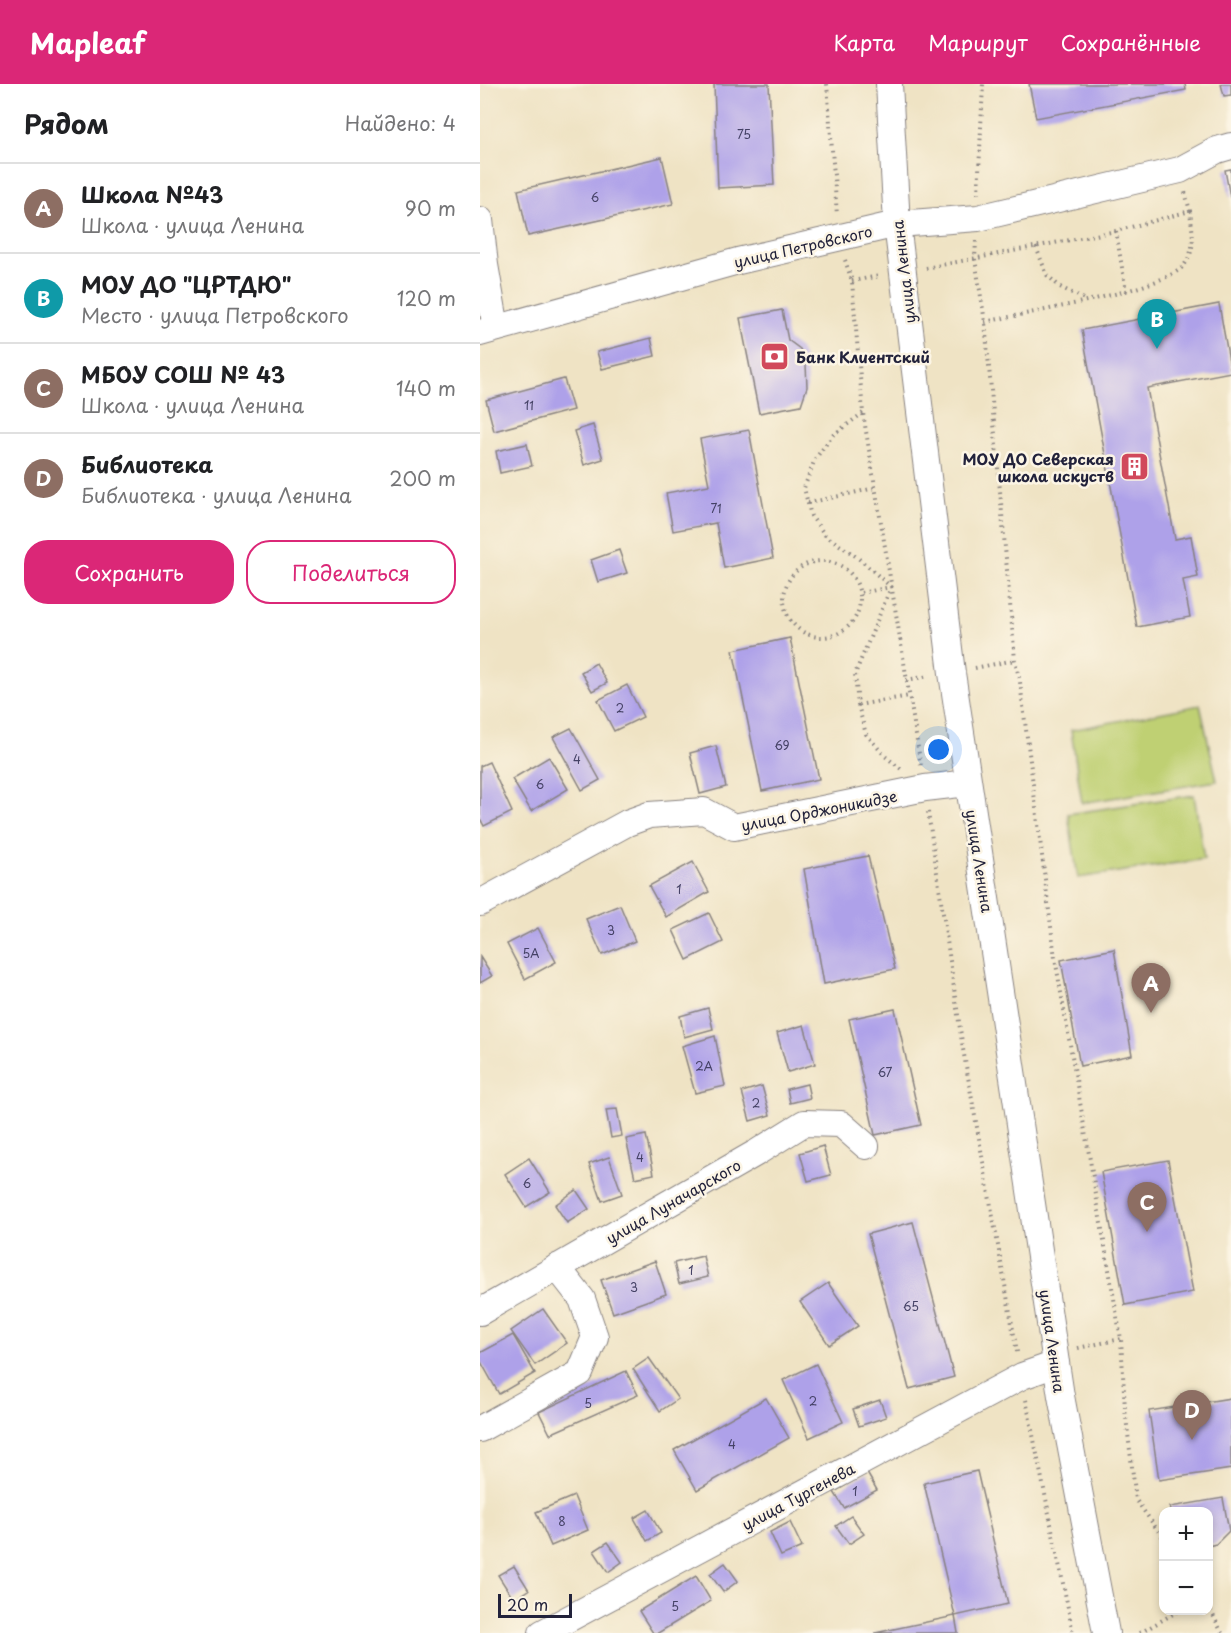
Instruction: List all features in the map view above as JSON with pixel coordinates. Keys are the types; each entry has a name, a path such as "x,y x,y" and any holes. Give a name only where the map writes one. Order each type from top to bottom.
{"street":[{"name":"улица Ленина","path":"889,84 902,272 952,673 1056,1364 1106,1633"},
{"name":"улица Петровского","path":"488,330 738,261 897,224 978,219 1180,170 1217,150 1231,146"},
{"path":"480,220 488,330"},
{"name":"улица Орджоникидзе","path":"480,903 627,824 649,815 704,811 734,827 925,788 968,783"},
{"name":"улица Луначарского","path":"480,1312 804,1123 841,1124 866,1146"},
{"path":"480,1429 580,1373 595,1337 582,1299 557,1267"},
{"name":"улица Тургенева","path":"542,1633 1022,1376 1056,1364"}],"path":[{"path":"828,84 839,238 852,281 863,412 925,788 963,1049 1022,1376 1073,1633"},
{"path":"982,84 975,259 985,322 1015,660 1020,682 1055,958 1121,1339 1125,1409 1136,1500 1159,1532"},
{"path":"985,322 1126,292 1162,279 1184,266 1194,244 1190,211 1180,170"},
{"path":"852,281 1116,231 1190,211"},
{"path":"1116,231 1126,292"},
{"path":"1036,247 1047,274 1060,287 1086,300"},
{"path":"863,412 833,435 815,459 804,488 811,516 825,535 857,557 891,587"},
{"path":"808,503 875,488"},
{"path":"822,560 840,564 854,576 861,593 859,611 849,627 833,636 814,637 798,628 786,614 784,595 790,578 803,565 822,560"},
{"path":"861,593 891,587"},
{"path":"891,587 855,674 858,705 866,734 885,756 925,788"},
{"path":"858,705 909,696"},
{"path":"1213,1614 1222,1633"},
{"path":"1140,1633 1173,1615"}],"green space":[{"path":"1200,705 1217,781 1082,803 1071,730"},
{"path":"1194,795 1204,859 1078,878 1068,814"}],"building":[{"path":"714,84 769,84 774,185 718,188"},
{"path":"1029,84 1185,84 1186,90 1036,118"},
{"path":"1221,84 1231,84 1231,95 1224,96"},
{"path":"662,157 673,204 528,236 518,190"},
{"path":"1231,169 1231,197 1230,197 1225,170"},
{"path":"1219,304 1231,372 1147,388 1175,539 1191,536 1198,577 1183,580 1190,617 1137,627 1082,330"},
{"name":"Банк Клиентский","path":"782,310 788,340 800,349 806,364 807,387 801,405 759,413 740,318"},
{"path":"651,338 655,356 602,369 597,352"},
{"path":"564,379 573,410 494,431 486,400"},
{"path":"593,425 603,459 584,465 574,431"},
{"path":"749,430 773,558 724,568 716,523 673,531 666,493 709,485 700,439"},
{"path":"527,444 532,466 500,473 496,451"},
{"path":"619,550 627,573 598,582 591,560"},
{"path":"790,638 819,779 762,791 733,650"},
{"path":"596,663 607,683 592,691 581,672"},
{"path":"627,685 643,717 614,731 598,700"},
{"path":"571,728 600,780 582,790 553,737"},
{"path":"716,746 726,787 700,794 690,753"},
{"path":"549,757 568,789 531,811 512,779"},
{"path":"489,762 512,812 484,826 480,818 480,766"},
{"path":"868,856 895,969 824,984 804,869"},
{"path":"693,862 709,892 666,917 649,886"},
{"path":"620,905 635,941 602,955 586,919"},
{"path":"709,913 723,942 687,960 673,930"},
{"path":"538,928 556,962 525,979 507,944"},
{"path":"1114,949 1132,1055 1080,1066 1061,960"},
{"path":"480,957 492,976 480,983"},
{"path":"708,1008 713,1029 684,1037 680,1016"},
{"path":"895,1009 921,1125 875,1135 849,1019"},
{"path":"804,1025 815,1064 788,1072 777,1033"},
{"path":"715,1036 725,1086 695,1093 682,1046"},
{"path":"807,1084 810,1098 790,1103 787,1089"},
{"path":"762,1086 770,1115 750,1121 742,1092"},
{"path":"617,1109 622,1136 611,1138 606,1110"},
{"path":"646,1135 654,1174 635,1178 626,1139"},
{"path":"823,1146 831,1175 808,1181 800,1153"},
{"path":"609,1157 622,1194 602,1201 589,1164"},
{"path":"529,1158 550,1192 526,1207 505,1174"},
{"path":"1168,1160 1193,1292 1125,1305 1101,1172"},
{"path":"576,1190 589,1209 567,1223 555,1205"},
{"path":"913,1222 954,1377 909,1389 868,1234"},
{"path":"703,1256 708,1277 679,1284 674,1263"},
{"path":"655,1261 666,1294 613,1313 601,1280"},
{"path":"828,1283 858,1326 829,1345 800,1302"},
{"path":"543,1309 567,1343 535,1365 511,1331"},
{"path":"513,1335 535,1373 499,1394 480,1360 480,1353"},
{"path":"649,1358 678,1399 660,1411 633,1369"},
{"path":"816,1364 843,1422 809,1438 783,1380"},
{"path":"626,1371 638,1395 550,1434 539,1412"},
{"path":"766,1398 789,1438 697,1490 674,1450"},
{"path":"1231,1398 1231,1469 1159,1480 1149,1411"},
{"path":"880,1400 886,1417 859,1426 853,1409"},
{"path":"977,1471 1008,1604 955,1616 924,1483"},
{"path":"867,1473 877,1490 844,1508 834,1492"},
{"path":"574,1496 588,1530 551,1546 536,1512"},
{"path":"1223,1498 1229,1531 1213,1545 1213,1507 1170,1507"},
{"path":"648,1510 661,1533 647,1541 634,1518"},
{"path":"851,1516 864,1534 849,1544 836,1526"},
{"path":"790,1522 802,1547 781,1556 770,1532"},
{"path":"608,1542 622,1562 608,1572 594,1551"},
{"path":"725,1563 738,1581 723,1592 710,1574"},
{"path":"514,1566 529,1590 514,1600 498,1575"},
{"path":"696,1576 711,1601 658,1633 653,1633 639,1611"},
{"path":"955,1616 958,1633 875,1633"}],"place":[{"name":"МОУ ДО \"ЦРТДЮ\"","path":"1157,349"},
{"name":"Банк Клиентский","path":"775,356"},
{"name":"МОУ ДО Северская школа искуств","path":"1135,467"},
{"name":"Школа №43","path":"1151,1013"},
{"name":"МБОУ СОШ № 43","path":"1147,1232"},
{"name":"Библиотека","path":"1192,1440"}]}
